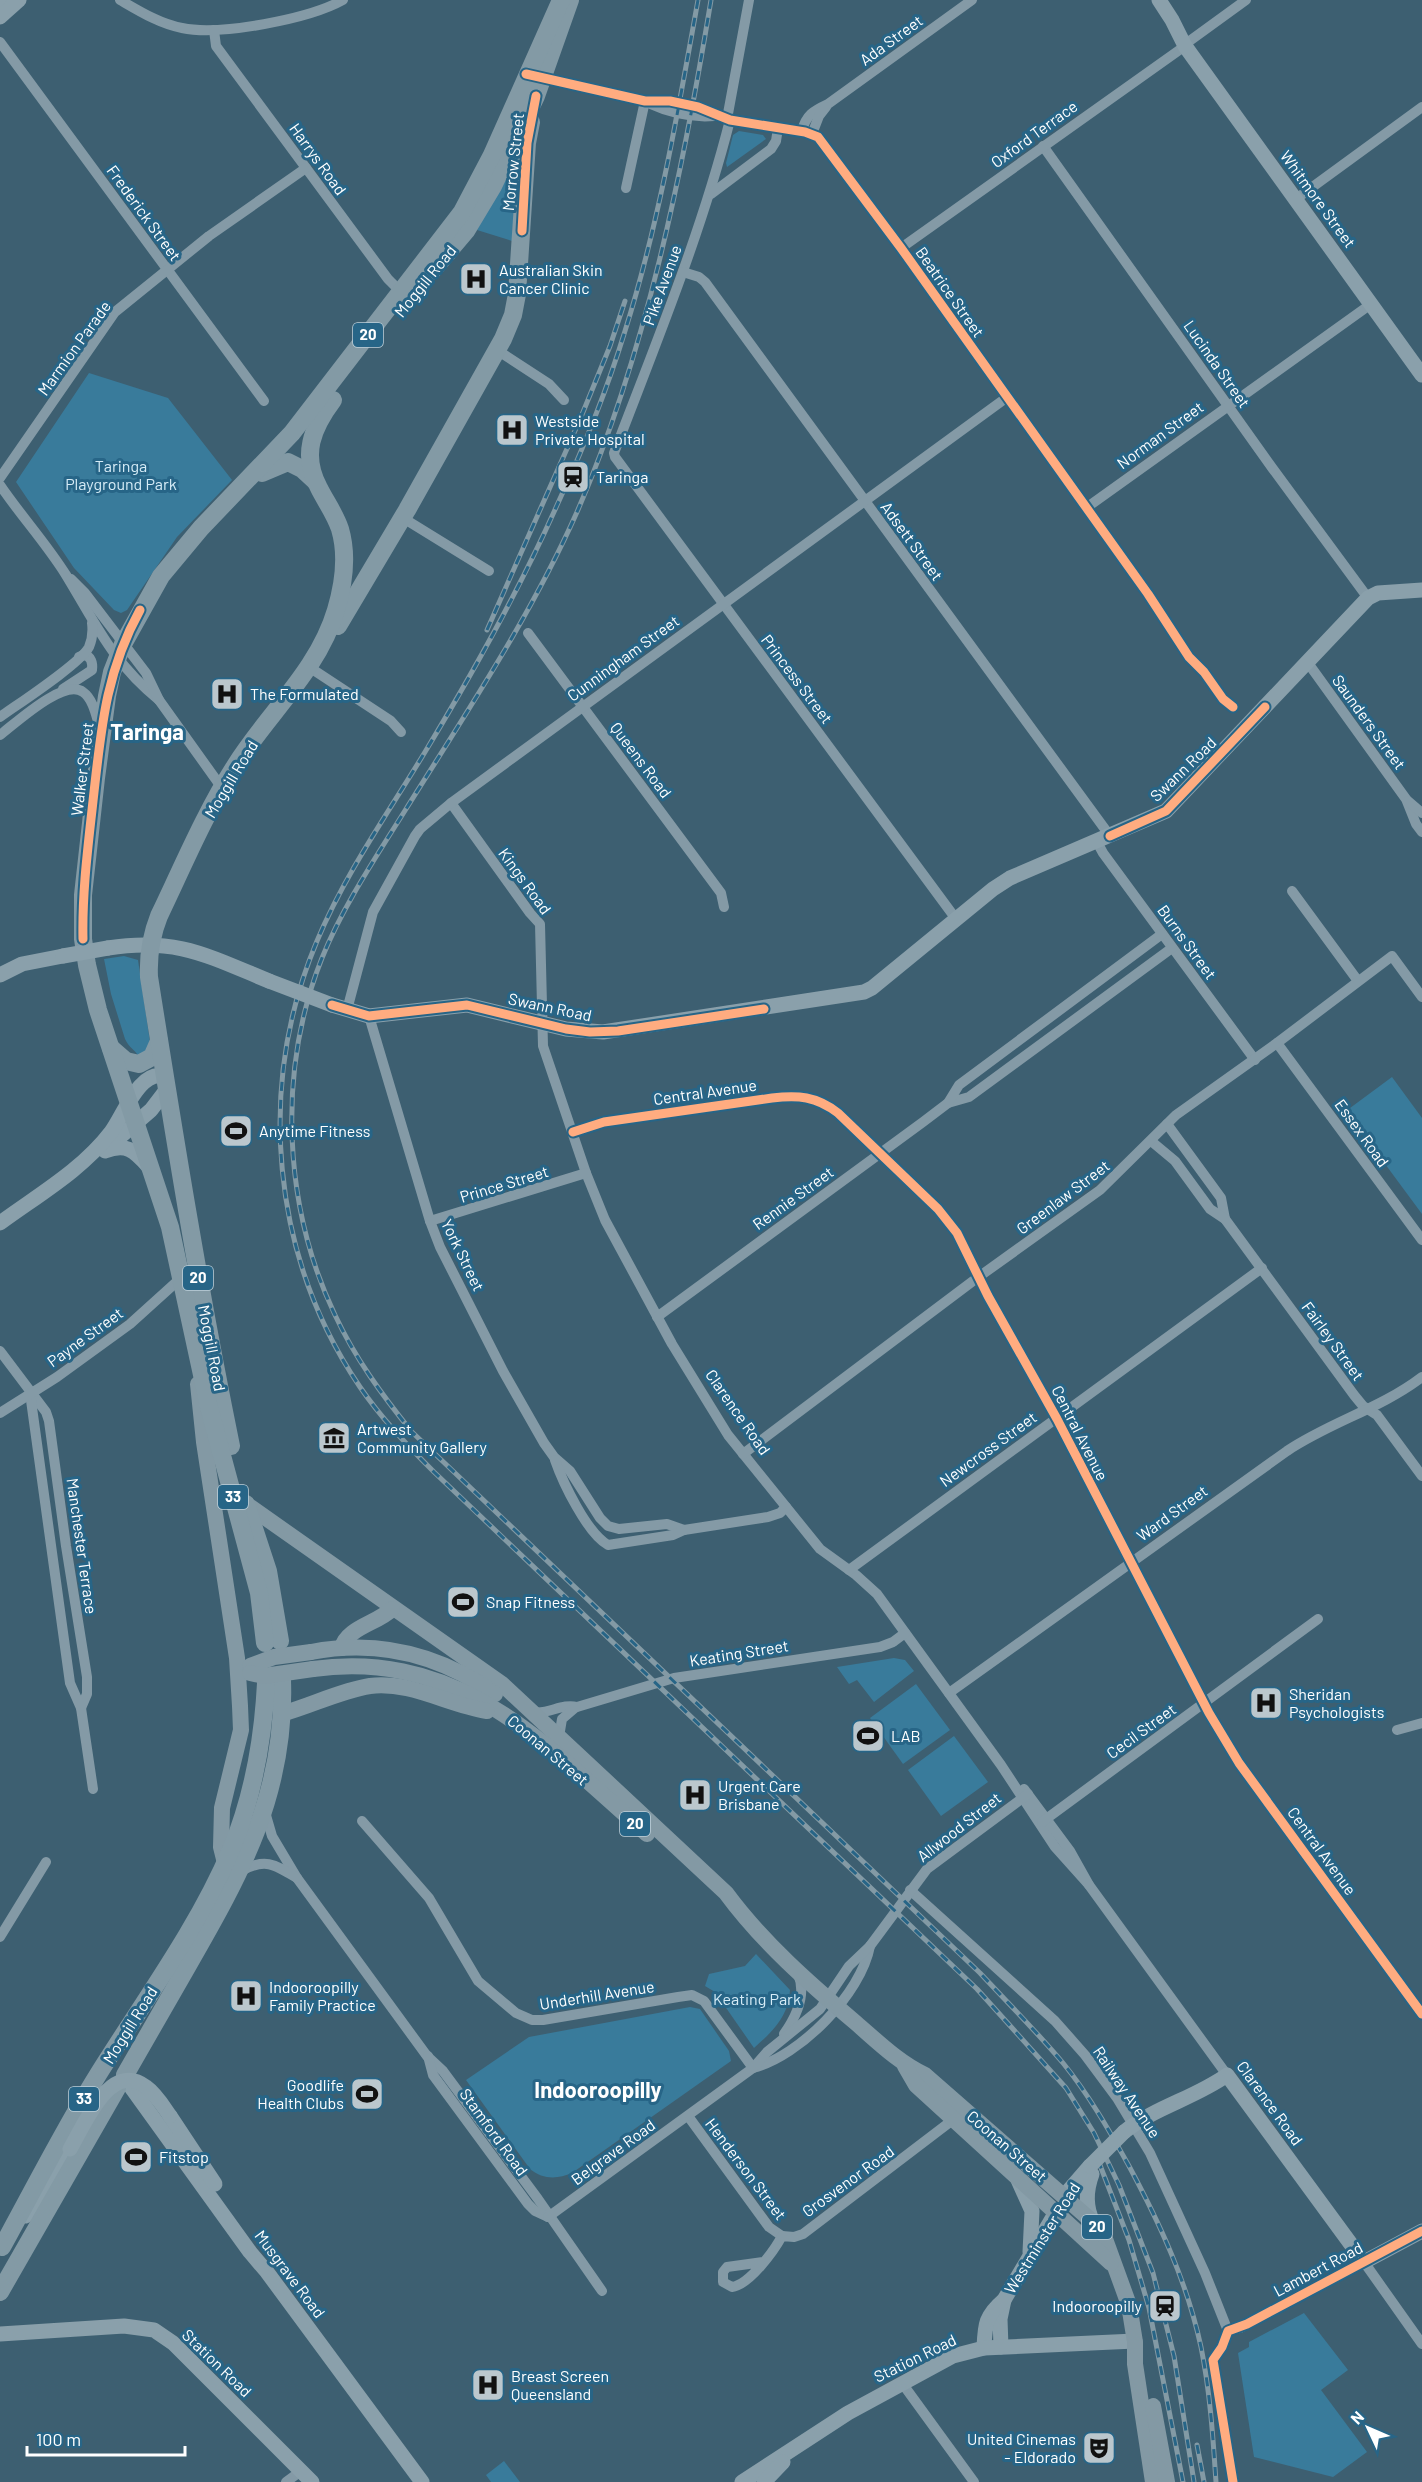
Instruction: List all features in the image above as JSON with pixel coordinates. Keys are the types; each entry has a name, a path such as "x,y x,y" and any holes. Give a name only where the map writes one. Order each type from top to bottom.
{"highway":[{"name":"Moggill Road","path":"247,481 292,433 408,292 462,235 481,207 536,96 535,76 561,0"},
{"name":"Moggill Road","path":"110,1047 163,1203 182,1277 217,1439 272,1642 268,1571 236,1472 212,1357 149,977 151,944 159,916 222,788 248,746 320,652 336,610 345,558 340,529 316,482 311,466 309,448 318,422 473,194 535,76 570,0"},
{"name":"Morrow Street","path":"320,652 353,602 402,518 511,321 517,294 527,143 536,96"},
{"path":"247,481 277,465 288,462 302,469 316,482"},
{"name":"Walker Street","path":"110,1047 92,990 83,924 85,874 101,731 109,687 120,651 148,597 165,571 201,528 247,481"},
{"path":"110,1047 126,1061 139,1064 152,1057 159,1041"},
{"name":"Moggill Road","path":"0,2292 126,2079 218,1915 233,1867 240,1825 256,1768 274,1682 281,1714 274,1773 265,1812 233,1867 197,1917 82,2101 1,2249"}],"main road":[{"name":"Moggill Road","path":"197,1351 198,1396 244,1670 241,1730 222,1808 220,1830 221,1847 233,1867"},
{"name":"Coonan Street","path":"246,1504 501,1684 726,1893 743,1916 832,2002 905,2066 925,2075 1093,2222 1105,2239 1129,2305 1135,2342 1135,2364 1153,2482"},
{"path":"372,1667 348,1656 342,1648 344,1641 350,1634 380,1620 392,1609"},
{"name":"Coonan Street","path":"244,1670 274,1657 342,1648 410,1653 445,1664 478,1682 507,1702 608,1788 620,1794"},
{"name":"Coonan Street","path":"244,1670 264,1676 333,1667 372,1667 426,1677 454,1686 500,1711 528,1731 719,1901 743,1916"},
{"path":"281,1714 352,1690 371,1686 407,1689 485,1712 500,1711"},
{"name":"Coonan Street","path":"905,2066 916,2085 1116,2268"},
{"name":"Westminster Road","path":"1056,2212 1064,2196"},
{"name":"Coonan Street","path":"1135,2342 1146,2368 1167,2482"}],"street":[{"path":"0,17 19,0"},
{"path":"120,0 162,22 183,29 214,30 303,17 343,0"},
{"name":"Pike Avenue","path":"615,457 614,453 710,195 748,0"},
{"name":"Ada Street","path":"807,133 828,104 972,0"},
{"name":"Whitmore Street","path":"1149,0 1158,15 1184,45 1422,375"},
{"name":"Whitmore Street","path":"1159,0 1184,45"},
{"name":"Oxford Terrace","path":"901,248 1246,0"},
{"name":"Harrys Road","path":"214,30 216,46 388,279 408,292"},
{"name":"Frederick Street","path":"0,42 264,401"},
{"path":"535,76 645,101 670,101 698,107 725,119 807,133"},
{"path":"626,188 645,101"},
{"path":"1296,199 1422,107"},
{"path":"710,195 771,149 776,143 778,128"},
{"name":"Beatrice Street","path":"807,133 823,143 901,248 1148,594 1189,657 1204,672 1223,699 1233,707"},
{"name":"Lucinda Street","path":"1043,146 1227,405 1368,598"},
{"name":"Marmion Parade","path":"0,478 115,312 209,236 306,168"},
{"name":"Adsett Street","path":"683,272 699,277 705,282 863,500 1103,839"},
{"name":"Norman Street","path":"1086,508 1371,304"},
{"path":"497,350 549,384 564,400"},
{"name":"Cunningham Street","path":"347,1010 373,912 420,829 451,803 863,500 1006,398"},
{"name":"Princess Street","path":"615,457 956,919"},
{"path":"0,485 66,575 90,618 93,628 87,650 57,676 0,717"},
{"path":"402,518 489,572"},
{"path":"66,575 85,593 120,651 148,676 159,700"},
{"path":"1368,598 1378,593 1422,590"},
{"name":"Swann Road","path":"0,975 22,964 108,948 151,944 174,946 199,952 332,1005 369,1016 467,1005 580,1031 618,1031 864,992 1010,878 1166,811 1368,598"},
{"path":"90,618 159,700 222,788"},
{"name":"Queens Road","path":"528,633 721,893 724,907"},
{"path":"0,735 91,670 92,662 89,657 84,655 79,657"},
{"name":"Saunders Street","path":"1308,663 1406,799 1422,813"},
{"path":"309,667 391,721 401,732"},
{"path":"54,695 68,689 84,692 93,706 101,731"},
{"name":"Saunders Street","path":"1406,799 1416,824 1422,832"},
{"name":"Kings Road","path":"451,803 540,924 542,1022"},
{"name":"Burns Street","path":"1103,839 1103,853 1255,1060"},
{"path":"1292,891 1358,981"},
{"name":"Rennie Street","path":"948,1103 959,1085 1162,934"},
{"name":"Rennie Street","path":"657,1317 948,1103 969,1097 1172,948"},
{"name":"Greenlaw Street","path":"743,1454 980,1276 1101,1190 1167,1124 1392,956 1422,997"},
{"name":"York Street","path":"369,1016 430,1221 440,1247 503,1371 554,1457 560,1475 594,1533 602,1541 615,1545 684,1530 768,1517 780,1513 786,1507"},
{"name":"Clarence Road","path":"542,1022 543,1046 586,1173 605,1220 698,1388 743,1454 823,1552 877,1594 1001,1765 1015,1778 1043,1822 1070,1851 1089,1885 1422,2344"},
{"name":"Essex Road","path":"1277,1043 1422,1240"},
{"path":"83,1162 106,1138 146,1079 156,1075 166,1083 156,1105 101,1153"},
{"name":"Central Avenue","path":"573,1132 612,1121 772,1098 799,1096 814,1098 829,1106 951,1223 1239,1763 1422,2014"},
{"name":"Fairley Street","path":"1167,1124 1221,1198 1225,1219"},
{"name":"Fairley Street","path":"1151,1141 1176,1163 1210,1209 1225,1219 1354,1395 1377,1415 1422,1476"},
{"path":"0,1223 83,1162 101,1153 116,1148 129,1148 136,1152 152,1170"},
{"name":"Prince Street","path":"430,1221 586,1173"},
{"name":"Newcross Street","path":"849,1570 1262,1268"},
{"name":"Payne Street","path":"0,1413 96,1349 182,1277"},
{"name":"Manchester Terrace","path":"0,1351 46,1412 49,1421 88,1685 81,1708"},
{"name":"Ward Street","path":"949,1693 1299,1443 1330,1425 1369,1410 1401,1393 1422,1377"},
{"name":"Manchester Terrace","path":"30,1393 70,1683 81,1708 93,1789"},
{"name":"York Street","path":"554,1457 570,1471 600,1518 608,1526 619,1528 667,1524 684,1530"},
{"name":"Cecil Street","path":"1043,1822 1318,1619"},
{"name":"Keating Street","path":"533,1712 577,1707 674,1678 880,1647 905,1633"},
{"path":"559,1737 562,1719 577,1707"},
{"path":"1397,1730 1422,1723"},
{"name":"Allwood Street","path":"832,2002 849,1966 870,1946 910,1890 933,1863 1025,1796"},
{"name":"Stamford Road","path":"265,1812 273,1836 297,1878 428,2056 434,2075 528,2204 535,2211 548,2217 602,2290"},
{"name":"Underhill Avenue","path":"362,1821 424,1892 476,1978 516,2013 532,2020 543,2020 682,1996 694,1996 709,2007 753,2068"},
{"path":"0,1937 46,1862"},
{"name":"Stamford Road","path":"233,1867 254,1864 276,1865 297,1878"},
{"name":"Railway Avenue","path":"910,1890 1055,2020 1106,2082 1122,2106 1128,2129 1150,2153 1205,2273 1228,2331"},
{"name":"Belgrave Road","path":"548,2217 753,2068 774,2046 791,2023 801,1998 801,1981 793,1966"},
{"name":"Belgrave Road","path":"753,2068 773,2061 827,2022 832,2002"},
{"name":"Belgrave Road","path":"774,2046 832,2002"},
{"path":"1093,2222 1088,2210 1087,2197 1091,2170 1104,2152 1128,2129 1157,2111 1211,2086 1227,2075"},
{"name":"Musgrave Road","path":"126,2079 250,2252 422,2482"},
{"path":"1,2249 34,2205 101,2097 117,2082 132,2081 144,2085 170,2116 234,2213 267,2272"},
{"name":"Henderson Street","path":"688,2116 770,2229 782,2236"},
{"name":"Grosvenor Road","path":"782,2236 790,2238 801,2235 954,2120"},
{"name":"Westminster Road","path":"1064,2196 1091,2170"},
{"path":"1012,2173 1024,2189 1032,2211 1033,2225 1028,2260"},
{"name":"Westminster Road","path":"984,2348 988,2317 991,2311 1004,2300 1056,2212"},
{"name":"Lambert Road","path":"1228,2331 1240,2328 1422,2231"},
{"path":"763,2262 774,2251 782,2236"},
{"name":"Westminster Road","path":"1001,2347 1000,2319 1004,2300"},
{"name":"Station Road","path":"0,2334 124,2326 141,2326 154,2331 173,2343 312,2482"},
{"name":"Station Road","path":"743,2482 848,2413 953,2356 984,2348 1135,2342"},
{"path":"902,2383 974,2482"},
{"name":"Station Road","path":"764,2482 798,2446"},
{"path":"286,2482 301,2471"}],"green space":[{"path":"739,131 763,135 766,139 727,167 733,135"},
{"path":"518,143 512,241 477,230"},
{"name":"Taringa Playground Park","path":"89,373 168,398 232,480 177,537 127,610 121,613 114,610 74,568 16,482"},
{"path":"124,956 138,960 150,1042 140,1059 125,1039 111,994 104,959"},
{"path":"1392,1077 1422,1118 1422,1214 1346,1111"},
{"path":"894,1658 905,1660 914,1671 874,1702 857,1680 849,1684 837,1667"},
{"path":"916,1684 950,1730 903,1764 870,1718"},
{"path":"954,1736 988,1782 941,1816 908,1770"},
{"name":"Keating Park","path":"756,1954 790,1990 783,2016 754,2048 715,1992 705,1986 709,1974 745,1966"},
{"name":"Keating Park","path":"690,2007 700,2009 729,2051 731,2061 567,2175 545,2177 530,2169 466,2080 529,2037"},
{"path":"1304,2313 1348,2370 1321,2390 1367,2452 1333,2477 1254,2457 1238,2353 1249,2347 1249,2342"},
{"path":"504,2461 520,2482 491,2482 486,2475"}],"railway":[{"path":"698,0 667,167 648,249 611,375 577,461 528,567 479,660 340,892 317,941 298,996 285,1053 280,1111 282,1169 291,1227 307,1282 330,1336 360,1387 395,1431 434,1472 977,1989 1066,2088 1094,2133 1119,2185 1153,2273 1174,2356 1194,2482"},
{"path":"711,0 688,130 642,325 623,389 577,512 559,551 518,626 350,901 322,958 308,1001 298,1046 293,1092 292,1138 296,1184 305,1229 318,1273 343,1331 370,1376 412,1432 980,1973 1043,2040 1072,2075 1098,2113 1129,2166 1162,2232 1180,2276 1195,2323 1204,2364 1211,2414 1216,2482"},
{"path":"487,630 581,417 610,346 625,301"},
{"path":"1098,2160 1129,2240 1149,2308 1183,2482"},
{"path":"1197,2445 1204,2482"}],"cycle path":[{"path":"526,74 645,101 670,101 698,107 730,120 805,132 818,137 901,248 1148,594 1189,657 1204,672 1223,699 1233,707"},
{"path":"522,231 527,143 536,96"},
{"path":"83,939 86,870 102,726 119,657 140,610"},
{"path":"1110,836 1166,811 1265,707"},
{"path":"332,1005 369,1016 467,1005 566,1029 590,1032 618,1031 764,1009"},
{"path":"573,1132 604,1122 772,1098 806,1098 822,1103 838,1113 938,1209 957,1233 988,1296 1057,1419 1209,1713 1239,1763 1422,2014"},
{"path":"1233,2482 1213,2360 1222,2347 1228,2331 1247,2324 1422,2231"}],"place":[{"name":"Australian Skin Cancer Clinic","path":"476,279"},
{"name":"Westside Private Hospital","path":"512,430"},
{"name":"Taringa","path":"573,477"},
{"name":"The Formulated","path":"227,694"},
{"name":"Anytime Fitness","path":"236,1131"},
{"name":"Artwest Community Gallery","path":"334,1438"},
{"name":"Snap Fitness","path":"463,1602"},
{"name":"Sheridan Psychologists","path":"1266,1703"},
{"name":"LAB","path":"868,1736"},
{"name":"Urgent Care Brisbane","path":"695,1795"},
{"name":"Indooroopilly Family Practice","path":"246,1996"},
{"name":"Goodlife Health Clubs","path":"367,2094"},
{"name":"Fitstop","path":"136,2157"},
{"name":"Indooroopilly","path":"1165,2306"},
{"name":"Breast Screen Queensland","path":"488,2385"},
{"name":"United Cinemas - Eldorado","path":"1099,2448"}],"district":[{"name":"Taringa","path":"147,732"},
{"name":"Indooroopilly","path":"598,2090"}]}
